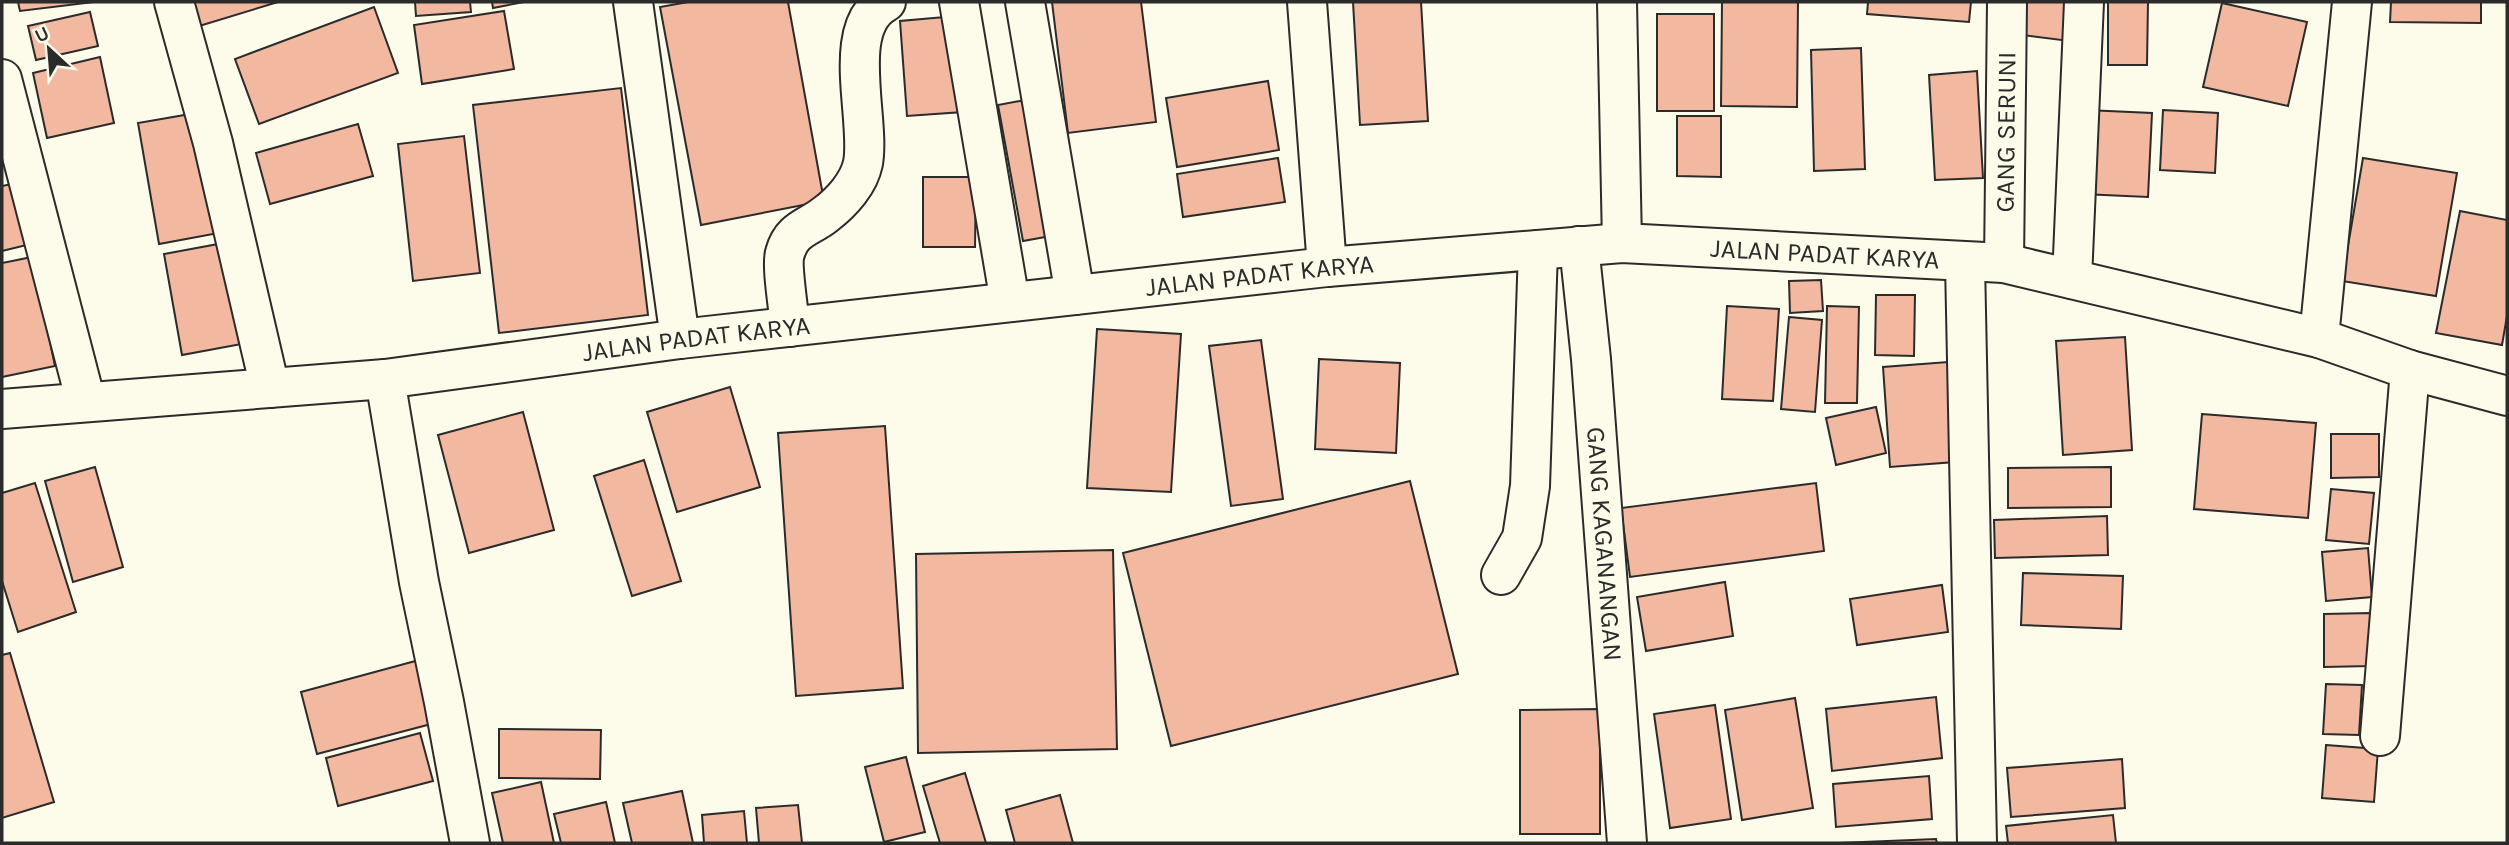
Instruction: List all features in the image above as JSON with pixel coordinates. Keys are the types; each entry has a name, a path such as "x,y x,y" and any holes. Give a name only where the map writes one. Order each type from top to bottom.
{"street":[{"path":"174,2 213,143 270,388"},
{"path":"633,2 680,340"},
{"path":"790,327 784,254 795,232 825,215 850,191 863,163 859,48 865,22 886,2"},
{"path":"958,2 1010,302"},
{"path":"1025,2 1075,295"},
{"path":"1307,2 1327,267"},
{"path":"1617,2 1622,243"},
{"name":"GANG SERUNI","path":"2004,263 2007,2"},
{"path":"2072,279 2084,2"},
{"path":"2319,338 2352,2"},
{"path":"2,79 86,402"},
{"name":"JALAN PADAT KARYA","path":"2,409 385,379 680,340 1327,267 1622,243 2004,263 2319,338 2410,370 2507,396"},
{"name":"GANG KAGANANGAN","path":"1579,246 1591,359 1627,843"},
{"path":"1500,575 1522,538 1530,486 1538,250"},
{"path":"1965,262 1977,843"},
{"path":"2380,736 2410,370"},
{"path":"385,379 419,582 470,843"}],"building":[{"path":"18,2 94,2 20,11"},
{"path":"188,2 278,2 196,27"},
{"path":"415,2 470,2 471,12 416,16"},
{"path":"492,2 524,2 493,8"},
{"path":"688,2 788,2 824,201 701,225 660,7"},
{"path":"1052,2 1141,2 1156,122 1068,133"},
{"path":"1353,2 1421,2 1428,121 1360,125"},
{"path":"1722,2 1798,2 1797,107 1721,106"},
{"path":"1868,2 1971,2 1969,22 1867,14"},
{"path":"2020,2 2074,2 2069,41 2015,34"},
{"path":"2108,2 2148,2 2147,65 2108,65"},
{"path":"2391,2 2481,2 2481,23 2390,22"},
{"path":"2222,3 2307,22 2288,106 2203,87"},
{"path":"374,7 398,73 259,124 235,59"},
{"path":"504,11 514,69 422,84 414,25"},
{"path":"90,12 98,46 36,60 28,26"},
{"path":"1657,14 1714,14 1714,111 1657,111"},
{"path":"956,16 963,112 907,116 900,21"},
{"path":"1861,48 1865,169 1814,171 1811,50"},
{"path":"100,57 114,123 47,138 33,73"},
{"path":"1977,71 1983,178 1935,180 1929,75"},
{"path":"1268,81 1279,150 1177,167 1166,98"},
{"path":"621,88 648,315 499,333 473,105"},
{"path":"1036,98 1062,234 1023,241 998,105"},
{"path":"2086,110 2152,113 2148,197 2082,194"},
{"path":"2163,110 2218,113 2215,173 2160,170"},
{"path":"202,112 224,232 159,244 138,123"},
{"path":"1677,116 1721,116 1721,177 1677,176"},
{"path":"358,124 373,176 270,204 256,153"},
{"path":"464,136 480,273 413,281 398,144"},
{"path":"1278,158 1285,202 1183,217 1177,174"},
{"path":"2363,158 2457,173 2436,296 2342,281"},
{"path":"923,177 976,177 975,247 923,247"},
{"path":"21,182 35,243 2,251 2,186"},
{"path":"2460,211 2507,220 2507,316 2502,345 2436,333"},
{"path":"229,242 247,343 182,355 164,254"},
{"path":"32,257 55,366 2,377 2,263"},
{"path":"1821,280 1823,311 1790,313 1789,281"},
{"path":"1876,295 1915,295 1914,356 1875,355"},
{"path":"1727,306 1779,309 1773,401 1722,399"},
{"path":"1827,306 1859,307 1857,403 1825,403"},
{"path":"1789,317 1822,320 1815,412 1781,409"},
{"path":"1097,329 1181,334 1171,492 1087,488"},
{"path":"2125,337 2132,450 2063,455 2056,341"},
{"path":"1261,340 1283,499 1231,506 1209,346"},
{"path":"1319,359 1400,363 1396,453 1315,449"},
{"path":"1948,362 1955,462 1890,467 1883,367"},
{"path":"730,387 760,487 677,512 647,412"},
{"path":"1876,407 1886,453 1836,465 1826,418"},
{"path":"523,412 554,530 469,553 438,435"},
{"path":"2202,414 2316,423 2308,518 2194,509"},
{"path":"885,426 903,688 796,696 778,433"},
{"path":"2331,434 2379,434 2379,477 2331,478"},
{"path":"644,460 681,581 632,596 594,476"},
{"path":"95,467 123,567 73,582 45,481"},
{"path":"2111,467 2111,507 2008,508 2008,468"},
{"path":"1410,481 1458,674 1171,746 1123,553"},
{"path":"35,483 76,612 18,632 2,581 2,493"},
{"path":"1816,483 1824,551 1630,577 1621,508"},
{"path":"2331,489 2374,493 2369,544 2326,540"},
{"path":"2107,516 2108,555 1995,558 1994,520"},
{"path":"2368,548 2372,597 2326,601 2322,552"},
{"path":"1113,550 1117,749 918,753 916,554"},
{"path":"2023,573 2123,576 2121,629 2021,625"},
{"path":"1725,582 1733,636 1646,651 1637,597"},
{"path":"1942,585 1948,632 1857,645 1850,599"},
{"path":"2370,613 2370,666 2324,667 2324,614"},
{"path":"10,653 54,802 2,818 2,655"},
{"path":"419,660 435,723 317,754 301,692"},
{"path":"2326,684 2362,685 2359,735 2323,734"},
{"path":"1936,697 1942,758 1832,771 1826,709"},
{"path":"1795,698 1813,808 1742,820 1725,710"},
{"path":"1715,705 1731,819 1670,828 1654,714"},
{"path":"1600,709 1600,834 1520,834 1520,710"},
{"path":"499,729 601,730 600,779 499,778"},
{"path":"420,733 433,781 338,806 326,758"},
{"path":"2326,745 2378,749 2374,802 2322,798"},
{"path":"906,757 925,832 884,842 865,767"},
{"path":"2122,759 2125,808 2011,817 2007,768"},
{"path":"965,773 986,843 940,843 923,786"},
{"path":"1929,776 1932,819 1836,827 1833,784"},
{"path":"541,782 554,843 503,843 492,793"},
{"path":"682,791 693,843 632,843 623,803"},
{"path":"1060,795 1073,843 1015,843 1006,810"},
{"path":"606,802 615,843 561,843 554,814"},
{"path":"798,805 802,843 759,843 756,808"},
{"path":"744,811 747,843 704,843 702,815"},
{"path":"2113,815 2116,843 2008,843 2006,826"},
{"path":"1936,839 1937,843 1838,843"}]}
